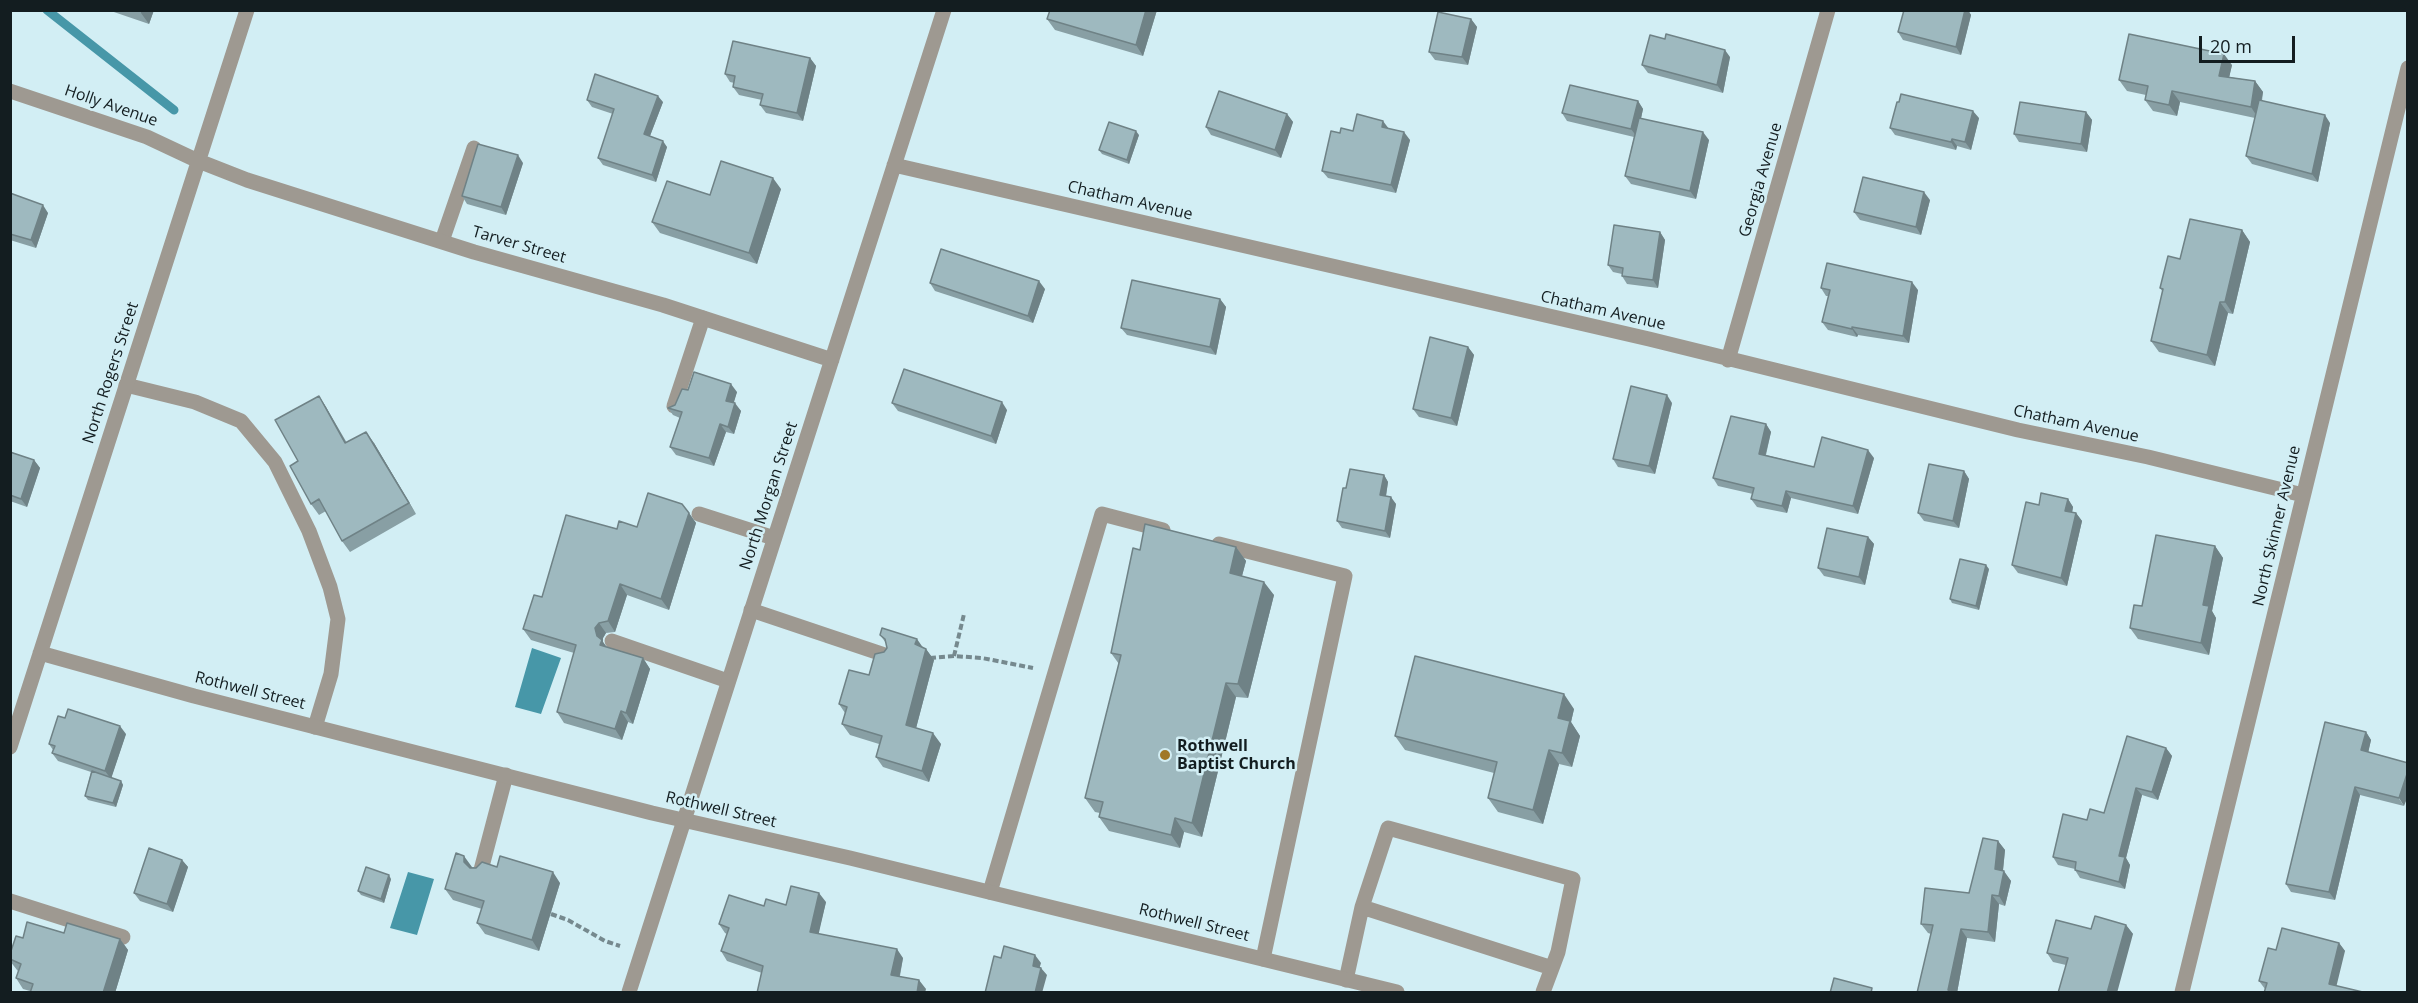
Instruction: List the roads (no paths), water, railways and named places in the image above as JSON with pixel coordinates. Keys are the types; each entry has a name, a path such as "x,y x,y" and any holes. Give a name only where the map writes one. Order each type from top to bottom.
{"street":[{"name":"North Rogers Street","path":"10,747 247,10"},
{"name":"North Morgan Street","path":"629,993 944,10"},
{"name":"Georgia Avenue","path":"1728,360 1828,10"},
{"name":"North Skinner Avenue","path":"2182,993 2408,68"},
{"name":"Holly Avenue","path":"10,91 147,137 198,161"},
{"path":"442,241 474,148"},
{"name":"Tarver Street","path":"198,161 247,180 442,241 703,318 832,360"},
{"name":"Chatham Avenue","path":"894,165 1649,339 2018,430 2303,495"},
{"path":"674,406 703,318"},
{"path":"126,385 195,402 241,421 275,462 309,531 330,587 338,619 331,674 315,727"},
{"path":"699,514 774,538"},
{"path":"990,892 1102,514 1183,535"},
{"path":"1206,540 1345,576 1263,959"},
{"path":"751,610 885,656"},
{"path":"612,641 729,681"},
{"name":"Rothwell Street","path":"40,653 315,727 506,775 1396,993"},
{"path":"481,870 506,775"},
{"path":"1346,980 1362,907 1388,828 1573,879 1558,952 1543,993"},
{"path":"10,901 123,937"},
{"path":"1362,907 1552,968"}],"water":[{"path":"532,648 561,658 541,714 515,707"},
{"path":"408,872 434,879 417,935 390,928"}],"waterway":[{"path":"47,10 174,110"}],"place":[{"name":"Rothwell Baptist Church","path":"1165,755"}]}
